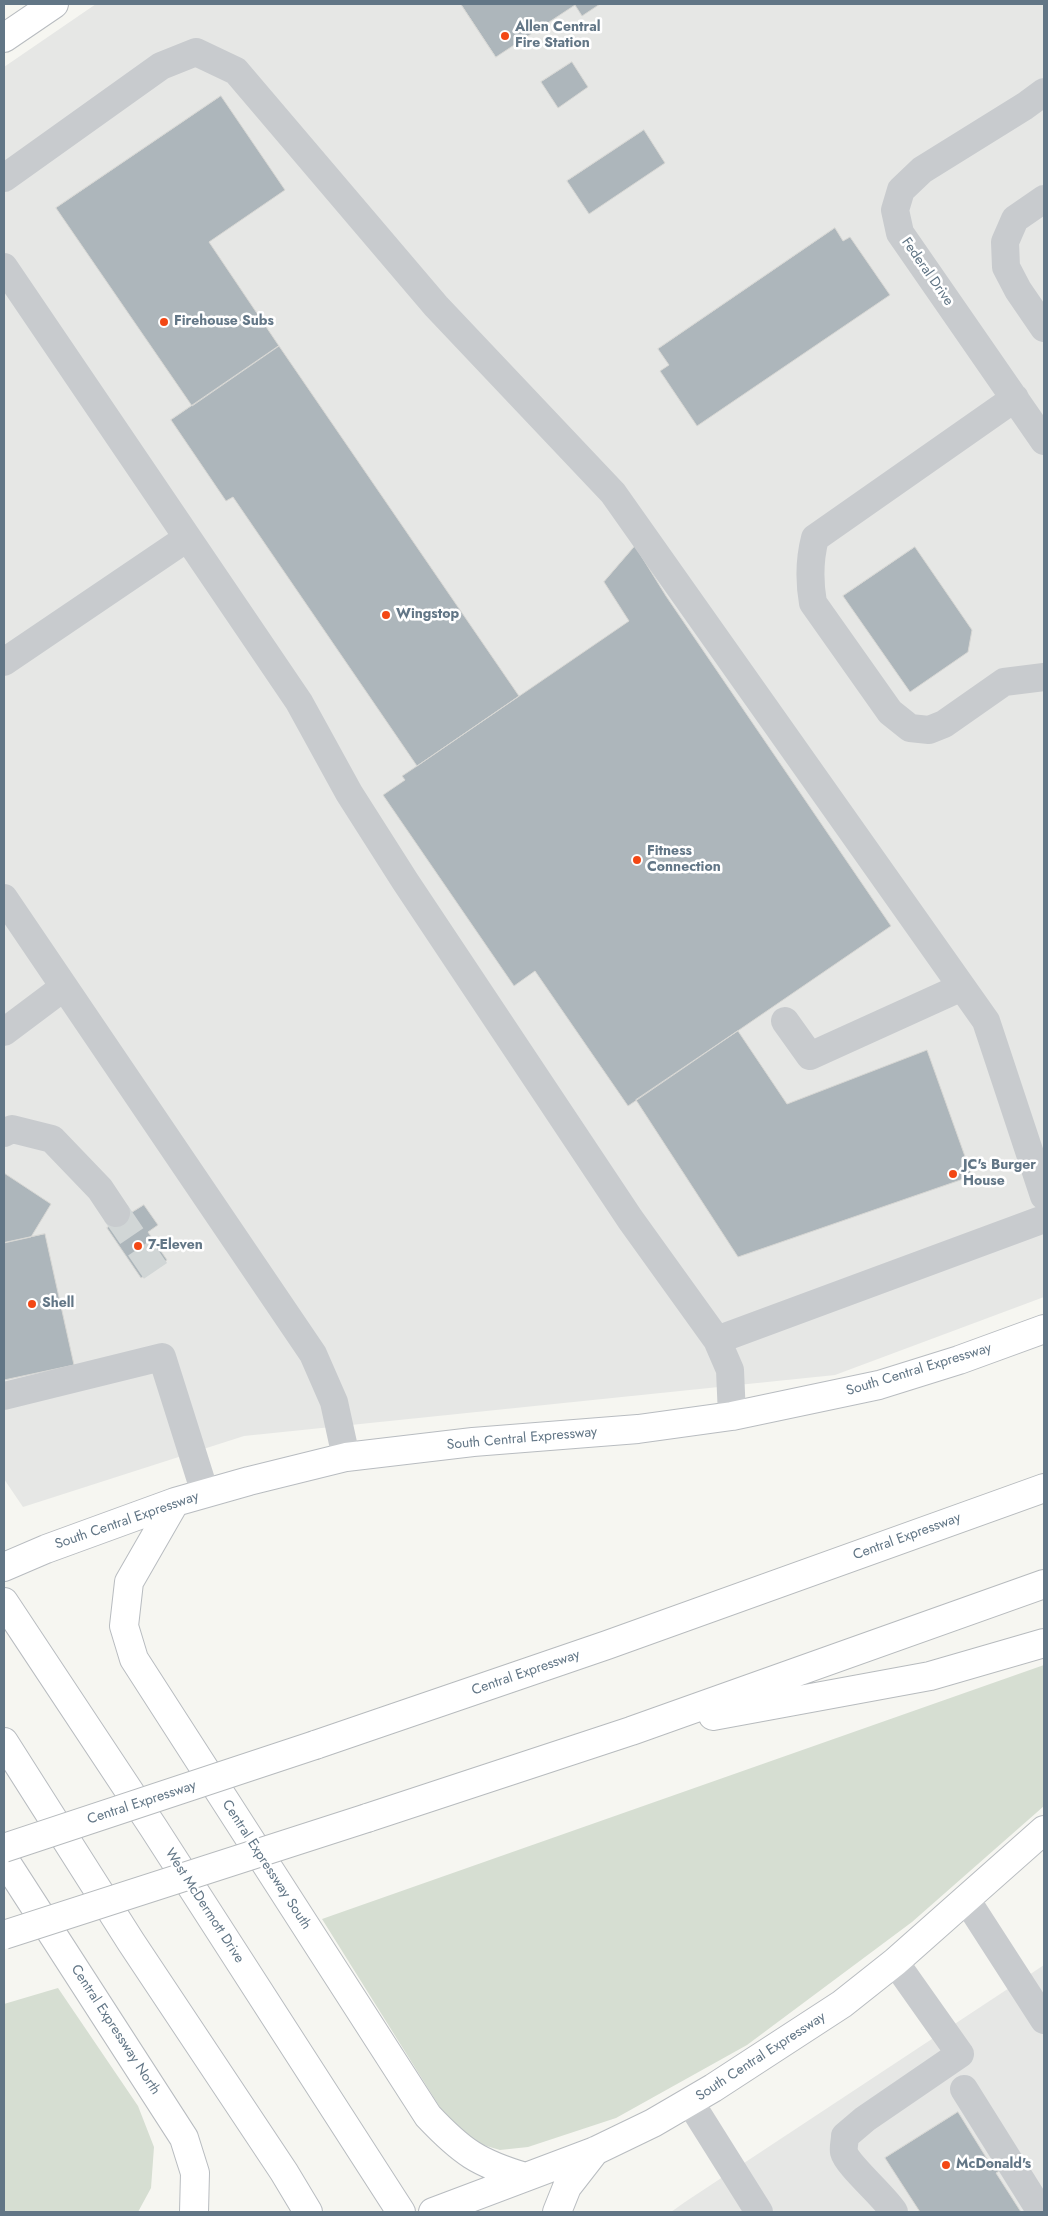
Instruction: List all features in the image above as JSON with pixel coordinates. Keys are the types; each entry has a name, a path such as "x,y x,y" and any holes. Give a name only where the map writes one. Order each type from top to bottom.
{"main road":[{"path":"4,38 54,4"},
{"name":"South Central Expressway","path":"4,1568 46,1549 175,1502 346,1457 473,1442 638,1429 732,1416 879,1385 959,1360 1044,1329"},
{"name":"Central Expressway","path":"4,1848 315,1745 607,1645 1044,1488"},
{"name":"Central Expressway South","path":"175,1502 129,1582 124,1626 134,1659 428,2116 452,2142 471,2156 495,2168 525,2177"},
{"path":"4,1935 631,1731 1044,1584"},
{"name":"West McDermott Drive","path":"4,1602 153,1827 401,2212"},
{"path":"631,1731 930,1676 1044,1643"},
{"path":"4,1742 131,1942 284,2172 308,2212"},
{"name":"South Central Expressway","path":"433,2212 595,2151 690,2102 842,2004 895,1962 1044,1830"},
{"name":"Central Expressway North","path":"4,1859 184,2138 195,2173 194,2212"},
{"path":"557,2212 567,2187 595,2151"}],"street":[{"path":"4,178 161,66 196,52 236,71 436,306 613,493 986,1021 1044,1196"},
{"name":"Federal Drive","path":"1044,92 1025,106 922,170 901,190 895,210 900,233 1044,441"},
{"path":"1044,199 1015,219 1005,242 1006,267 1018,290 1044,328"},
{"path":"4,267 299,702 349,793 405,881 630,1219 717,1340 730,1370 732,1416"},
{"path":"1015,398 815,538 810,557 809,582 813,603 890,712 910,728 929,730 944,724 1004,682 1044,677"},
{"path":"4,662 187,538"},
{"path":"4,898 313,1354 334,1402 346,1457"},
{"path":"4,1032 64,987"},
{"path":"784,1021 810,1056 962,987"},
{"path":"4,1133 12,1129 52,1140 100,1189 116,1213"},
{"path":"717,1340 1044,1219"},
{"path":"4,1396 162,1357 205,1493"},
{"path":"966,1899 1044,2020"},
{"path":"894,2212 888,2202 850,2162 844,2152 846,2136 865,2119 960,2054 895,1962"},
{"path":"964,2089 1041,2212"},
{"path":"690,2102 759,2212"}],"shaded area":[{"path":"96,4 1044,4 1044,1297 835,1375 244,1436 23,1507 4,1479 4,67"},
{"path":"1044,1665 1044,1806 912,1922 747,2045 616,2118 528,2147 500,2150 473,2142 451,2125 322,1919"},
{"path":"1044,1965 1044,2212 671,2212 685,2202"},
{"path":"58,1988 138,2106 154,2147 151,2188 138,2212 4,2212 4,2004"}],"building":[{"name":"Allen Central Fire Station","path":"461,4 600,4 582,16 575,5 496,57"},
{"path":"572,62 588,87 558,108 541,82"},
{"path":"221,96 285,190 209,242 279,346 192,406 56,208"},
{"path":"644,130 665,163 589,214 567,181"},
{"path":"835,228 843,241 850,237 890,295 697,426 660,371 669,365 658,349"},
{"path":"279,346 519,696 417,766 233,497 226,501 171,420"},
{"name":"Fitness Connection","path":"635,546 666,596 891,926 628,1106 535,971 514,986 383,795 405,780 402,776 629,621 604,582"},
{"path":"915,547 972,630 968,652 910,692 843,596"},
{"path":"738,1031 787,1104 927,1050 972,1176 738,1257 636,1100"},
{"path":"4,1173 51,1204 31,1237 4,1243"},
{"name":"7-Eleven","path":"144,1205 158,1225 148,1232 167,1260 141,1278 107,1228"},
{"name":"Shell","path":"45,1234 74,1365 4,1380 4,1243"},
{"name":"McDonald's","path":"958,2112 989,2162 996,2157 1004,2168 996,2173 1021,2212 920,2212 885,2158"}],"tunnel":[{"path":"116,1213 159,1276"}],"place":[{"name":"Allen Central Fire Station","path":"505,36"},
{"name":"Firehouse Subs","path":"164,322"},
{"name":"Wingstop","path":"386,615"},
{"name":"Fitness Connection","path":"637,860"},
{"name":"JC's Burger House","path":"953,1174"},
{"name":"7-Eleven","path":"138,1246"},
{"name":"Shell","path":"32,1304"},
{"name":"McDonald's","path":"946,2165"}]}
